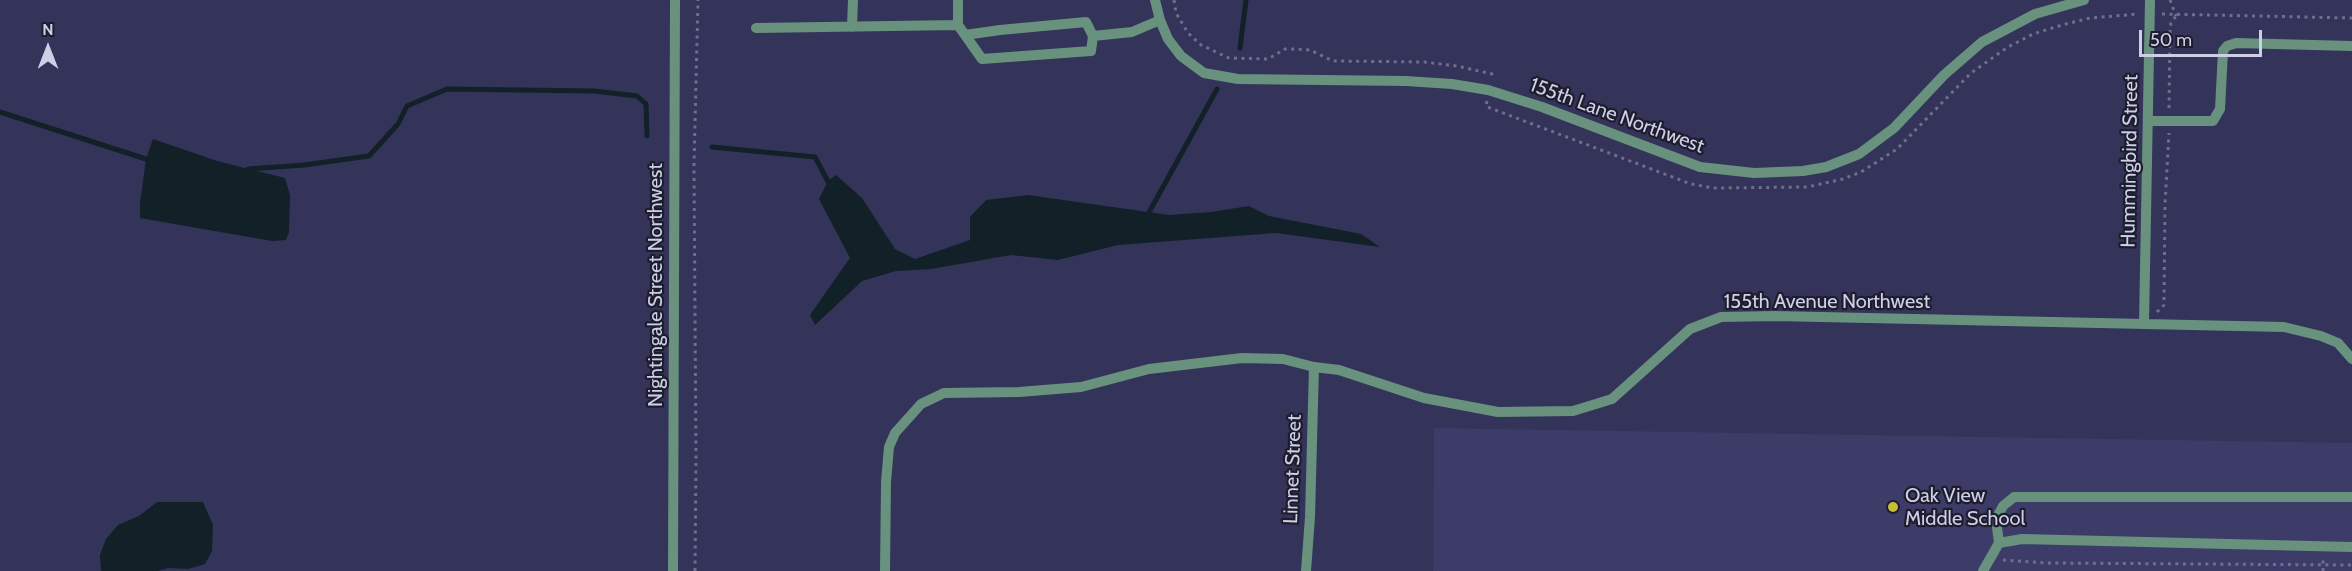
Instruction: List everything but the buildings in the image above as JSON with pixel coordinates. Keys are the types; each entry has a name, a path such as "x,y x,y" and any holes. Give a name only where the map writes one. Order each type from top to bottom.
{"street":[{"name":"Nightingale Street Northwest","path":"673,571 675,0"},
{"path":"852,27 853,0"},
{"path":"958,0 958,25 965,35 982,59 1090,51 1094,36 1086,22 965,35"},
{"path":"1094,36 1132,32 1160,20 1155,0"},
{"name":"155th Lane Northwest","path":"1160,20 1168,39 1181,56 1204,73 1239,80 1406,81 1452,84 1488,90 1542,107 1700,167 1754,173 1803,171 1844,161 1876,144 1944,75 1982,42 2035,14 2084,0"},
{"name":"Hummingbird Street","path":"2144,324 2150,0"},
{"path":"756,28 958,25"},
{"path":"2149,121 2213,121 2220,109 2223,51 2227,46 2236,43 2352,46"},
{"name":"155th Avenue Northwest","path":"885,571 886,482 889,447 895,433 921,404 944,393 1019,392 1081,387 1149,369 1242,358 1273,359 1340,370 1424,398 1498,412 1574,411 1612,399 1690,329 1721,317 1775,316 2284,327 2321,336 2338,343 2352,359"},
{"name":"Linnet Street","path":"1306,571 1310,517 1314,367"},
{"path":"1983,571 1999,543 1996,519 2002,506 2014,497 2352,497"},
{"path":"1999,543 2022,539 2352,547"}],"path":[{"path":"695,571 694,165 698,0"},
{"path":"1174,0 1176,13 1188,33 1201,45 1229,58 1268,59 1285,49 1295,49 1310,50 1332,61 1424,62 1492,74"},
{"path":"2170,0 2176,16"},
{"path":"1487,101 1486,106 1490,108 1691,183 1714,188 1807,187 1843,179 1861,172 1897,149 1971,74 2008,47 2033,34 2062,25 2090,18 2134,14"},
{"path":"2176,16 2352,18"},
{"path":"2169,111 2170,32 2171,24 2176,16"},
{"path":"2144,324 2164,305 2165,204 2169,134"},
{"path":"1990,560 2047,563 2352,565"}],"shaded area":[{"path":"153,139 217,161 285,178 290,195 289,232 286,240 272,241 140,218 146,159"},
{"path":"836,175 862,198 895,249 915,259 970,240 970,217 986,200 1028,195 1169,215 1249,206 1269,216 1361,234 1380,247 1276,233 1118,245 1058,260 1011,255 931,269 896,271 862,281 815,325 810,315 850,258 819,199 828,181"},
{"name":"Oak View Middle School","path":"1434,428 2352,443 2352,571 1433,571"},
{"path":"157,502 203,502 213,525 212,551 205,564 188,569 101,571 100,555 106,539 118,525 139,516"}],"waterway":[{"path":"1240,48 1246,0"},
{"path":"248,169 304,165 369,156 398,124 407,106 447,89 594,91 637,96 646,104 647,136"},
{"path":"1147,216 1217,89"},
{"path":"0,112 146,159"},
{"path":"712,147 815,157 831,187"}],"place":[{"name":"Oak View Middle School","path":"1893,507"}]}
